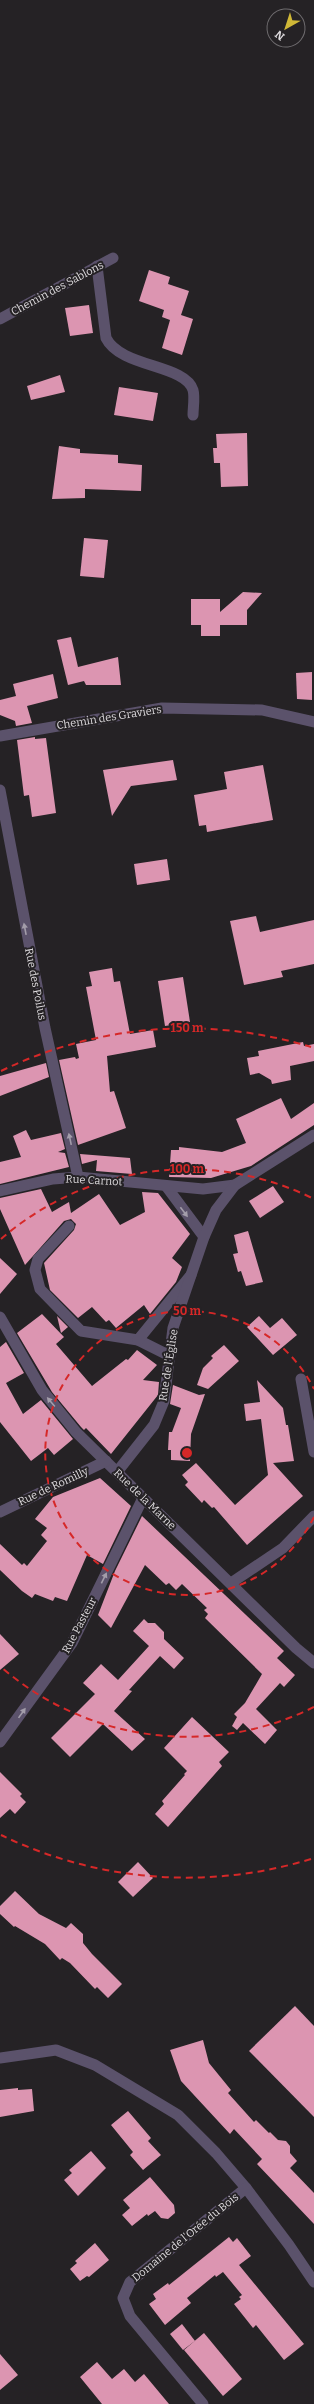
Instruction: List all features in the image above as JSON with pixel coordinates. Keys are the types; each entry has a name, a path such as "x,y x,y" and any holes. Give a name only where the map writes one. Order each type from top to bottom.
{"street":[{"name":"Chemin des Sablons","path":"0,319 113,258"},
{"path":"97,266 106,338 110,346 118,353 176,375 189,384 193,391 193,415"},
{"name":"Chemin des Graviers","path":"0,736 162,708 262,710 314,722"},
{"name":"Rue des Poilus","path":"0,790 44,1028 78,1177"},
{"path":"235,1185 314,1135"},
{"name":"Rue Carnot","path":"0,1191 52,1179 78,1177 203,1189 235,1185"},
{"name":"Rue de l'Église","path":"117,1472 154,1424 164,1401 173,1328 204,1237 216,1210 235,1185"},
{"path":"166,1186 204,1237"},
{"path":"69,1226 38,1259 35,1270 40,1289 81,1330 138,1340 170,1356"},
{"path":"138,1340 191,1274"},
{"name":"Rue de la Marne","path":"0,1317 42,1390 76,1432 296,1648 314,1663"},
{"path":"301,1379 314,1452"},
{"name":"Rue de Romilly","path":"0,1512 106,1461"},
{"name":"Rue Pasteur","path":"0,1742 72,1643 143,1498"},
{"path":"231,1583 283,1548 314,1516"},
{"name":"Domaine de l'Orée du Bois","path":"0,2058 56,2050 95,2065 178,2115 216,2153 246,2188 289,2245 314,2282"},
{"name":"Domaine de l'Orée du Bois","path":"203,2404 130,2316 124,2298 130,2282 246,2188"}],"building":[{"path":"149,270 170,277 168,284 189,291 181,315 193,319 182,355 162,348 170,320 162,317 164,310 139,301"},
{"path":"89,305 93,333 70,336 65,308"},
{"path":"60,375 65,392 31,400 27,386"},
{"path":"119,387 158,393 153,421 114,415"},
{"path":"247,433 248,486 221,487 220,463 214,463 213,448 217,448 216,434"},
{"path":"59,446 80,449 80,453 118,455 118,463 142,465 141,491 85,489 85,498 52,499"},
{"path":"84,538 108,540 104,578 80,576"},
{"path":"243,592 262,593 247,610 247,625 220,625 220,636 201,636 201,625 191,625 191,599 220,599 220,612"},
{"path":"71,637 78,667 118,657 121,685 86,685 84,681 68,685 57,640"},
{"path":"312,672 312,700 297,699 296,673"},
{"path":"53,674 58,698 27,706 32,723 16,726 15,721 0,715 0,700 16,696 13,684"},
{"path":"35,737 35,739 46,738 56,813 32,817 29,795 24,796 17,740"},
{"path":"173,760 177,780 131,786 112,816 103,770"},
{"path":"263,765 273,820 207,832 206,825 199,826 194,795 227,789 224,772"},
{"path":"167,859 170,880 137,885 134,864"},
{"path":"256,916 260,932 314,920 314,964 281,971 283,977 244,985 230,921"},
{"path":"112,968 114,982 120,981 130,1034 153,1030 156,1047 107,1056 110,1092 114,1091 126,1128 78,1145 59,1060 75,1057 76,1059 79,1058 76,1044 96,1040 86,987 92,986 89,972"},
{"path":"183,977 190,1022 165,1026 158,981"},
{"path":"303,1042 304,1046 314,1044 314,1061 290,1066 291,1080 272,1084 271,1080 259,1073 250,1075 247,1058 259,1056 258,1051"},
{"path":"46,1063 49,1077 0,1096 0,1076"},
{"path":"281,1098 291,1119 314,1103 314,1125 251,1166 211,1178 169,1177 171,1150 179,1150 179,1147 222,1152 246,1143 236,1119"},
{"path":"26,1130 31,1140 61,1133 65,1149 58,1152 65,1153 69,1167 0,1184 0,1162 21,1157 13,1136"},
{"path":"80,1154 130,1158 132,1174 96,1171 97,1160 82,1164"},
{"path":"273,1186 284,1202 260,1218 249,1201"},
{"path":"41,1189 52,1212 69,1202 71,1213 99,1194 120,1225 145,1212 142,1192 158,1193 190,1234 172,1258 182,1267 176,1282 150,1314 144,1305 116,1328 109,1320 106,1322 92,1307 78,1318 50,1290 44,1263 74,1230 76,1224 71,1219 64,1221 25,1265 0,1209 0,1198"},
{"path":"248,1231 263,1282 246,1286 241,1271 238,1272 233,1254 238,1253 234,1235"},
{"path":"0,1258 17,1274 0,1294"},
{"path":"42,1314 64,1337 56,1344 92,1386 126,1359 128,1360 137,1350 157,1365 143,1380 159,1382 158,1395 111,1454 86,1428 84,1430 81,1427 52,1392 17,1333"},
{"path":"57,1316 68,1327 61,1333"},
{"path":"259,1316 270,1328 282,1318 297,1335 273,1355 247,1327"},
{"path":"6,1342 24,1373 6,1383 23,1414 41,1400 73,1439 54,1455 48,1448 31,1461 0,1422 0,1347"},
{"path":"224,1345 239,1361 208,1389 197,1385 203,1368 213,1358 211,1356"},
{"path":"257,1380 283,1408 286,1425 288,1425 294,1461 273,1463 303,1496 247,1545 214,1507 212,1508 204,1500 202,1503 185,1485 188,1482 182,1475 196,1463 235,1505 268,1475 261,1419 246,1421 244,1404 260,1402"},
{"path":"173,1385 199,1395 205,1394 191,1434 190,1461 171,1460 171,1450 168,1450 169,1432 172,1432 181,1408 170,1404"},
{"path":"100,1478 131,1506 103,1564 87,1555 67,1601 55,1597 53,1601 35,1594 32,1598 22,1591 0,1570 0,1544 22,1565 24,1563 27,1566 47,1541 41,1535 47,1528 35,1519 53,1497"},
{"path":"142,1516 284,1651 277,1658 295,1675 284,1687 280,1683 256,1709 277,1730 265,1744 243,1723 237,1730 232,1726 237,1717 234,1714 245,1703 262,1674 205,1618 208,1614 204,1610 207,1608 182,1584 176,1590 169,1583 166,1585 145,1565 111,1628 98,1615 115,1571"},
{"path":"144,1619 148,1623 155,1623 164,1632 164,1639 184,1658 174,1669 160,1656 129,1690 132,1691 114,1711 145,1739 132,1751 103,1724 70,1757 51,1738 95,1694 83,1683 101,1664 118,1680 149,1646 133,1631"},
{"path":"0,1634 19,1654 0,1670"},
{"path":"192,1717 229,1752 219,1762 222,1766 168,1827 155,1814 164,1804 162,1801 187,1771 164,1748"},
{"path":"0,1772 22,1794 20,1796 26,1802 15,1814 10,1809 0,1818"},
{"path":"138,1862 153,1878 133,1897 118,1882"},
{"path":"15,1891 39,1914 66,1928 71,1923 83,1934 83,1943 122,1984 108,1998 97,1987 95,1989 70,1963 62,1958 60,1960 45,1944 15,1926 14,1927 0,1914 0,1906"},
{"path":"295,2006 314,2026 314,2117 249,2051"},
{"path":"203,2040 209,2063 231,2090 228,2093 254,2122 256,2120 278,2140 286,2141 290,2146 290,2153 297,2161 290,2168 314,2193 314,2224 257,2164 262,2159 234,2129 230,2134 181,2081 170,2050"},
{"path":"18,2088 18,2090 32,2089 34,2111 0,2117 0,2090"},
{"path":"128,2111 151,2138 148,2141 161,2155 143,2170 130,2155 133,2152 111,2125"},
{"path":"91,2151 106,2168 78,2196 64,2180 72,2173 69,2170"},
{"path":"150,2177 174,2205 175,2213 168,2219 161,2218 155,2211 148,2216 147,2214 132,2226 122,2215 130,2208 123,2200"},
{"path":"229,2237 233,2242 237,2238 251,2256 239,2265 304,2344 284,2360 256,2325 253,2328 234,2304 241,2299 239,2297 242,2295 223,2272 216,2277 215,2275 187,2298 191,2303 165,2325 149,2304 156,2299 153,2294 168,2283 169,2285"},
{"path":"95,2243 109,2260 89,2277 87,2276 80,2281 70,2269 77,2263 75,2261"},
{"path":"182,2324 195,2341 183,2350 170,2334"},
{"path":"204,2333 242,2379 223,2396 184,2350"},
{"path":"0,2354 18,2375 0,2390"},
{"path":"97,2362 112,2379 124,2369 135,2382 144,2374 169,2404 102,2404 80,2377"}]}
